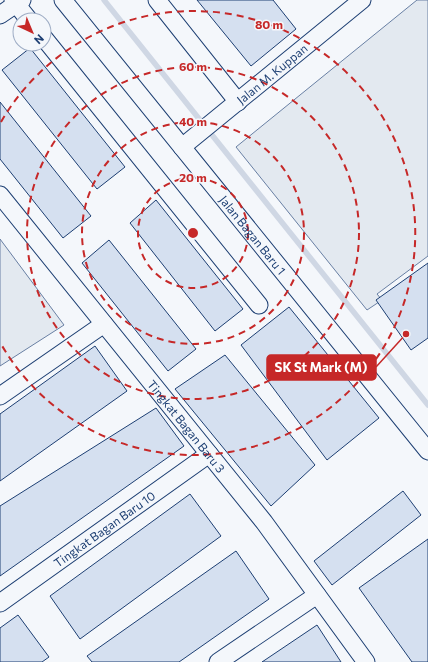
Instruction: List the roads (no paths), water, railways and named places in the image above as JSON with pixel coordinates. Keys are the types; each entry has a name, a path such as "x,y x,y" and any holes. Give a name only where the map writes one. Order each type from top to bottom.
{"street":[{"name":"Jalan Bagan Baru 1","path":"63,0 428,451"},
{"path":"157,0 238,102"},
{"name":"Jalan M. Kuppan","path":"182,147 362,0"},
{"path":"0,15 17,1 24,12"},
{"path":"52,48 260,305"},
{"name":"Tingkat Bagan Baru 3","path":"0,195 264,522 366,662"},
{"path":"0,396 104,324"},
{"name":"Tingkat Bagan Baru 10","path":"0,602 209,454"},
{"path":"218,662 317,595"}],"waterway":[{"path":"104,0 428,405"}],"place":[{"name":"SK St Mark (M)","path":"406,334"}]}
